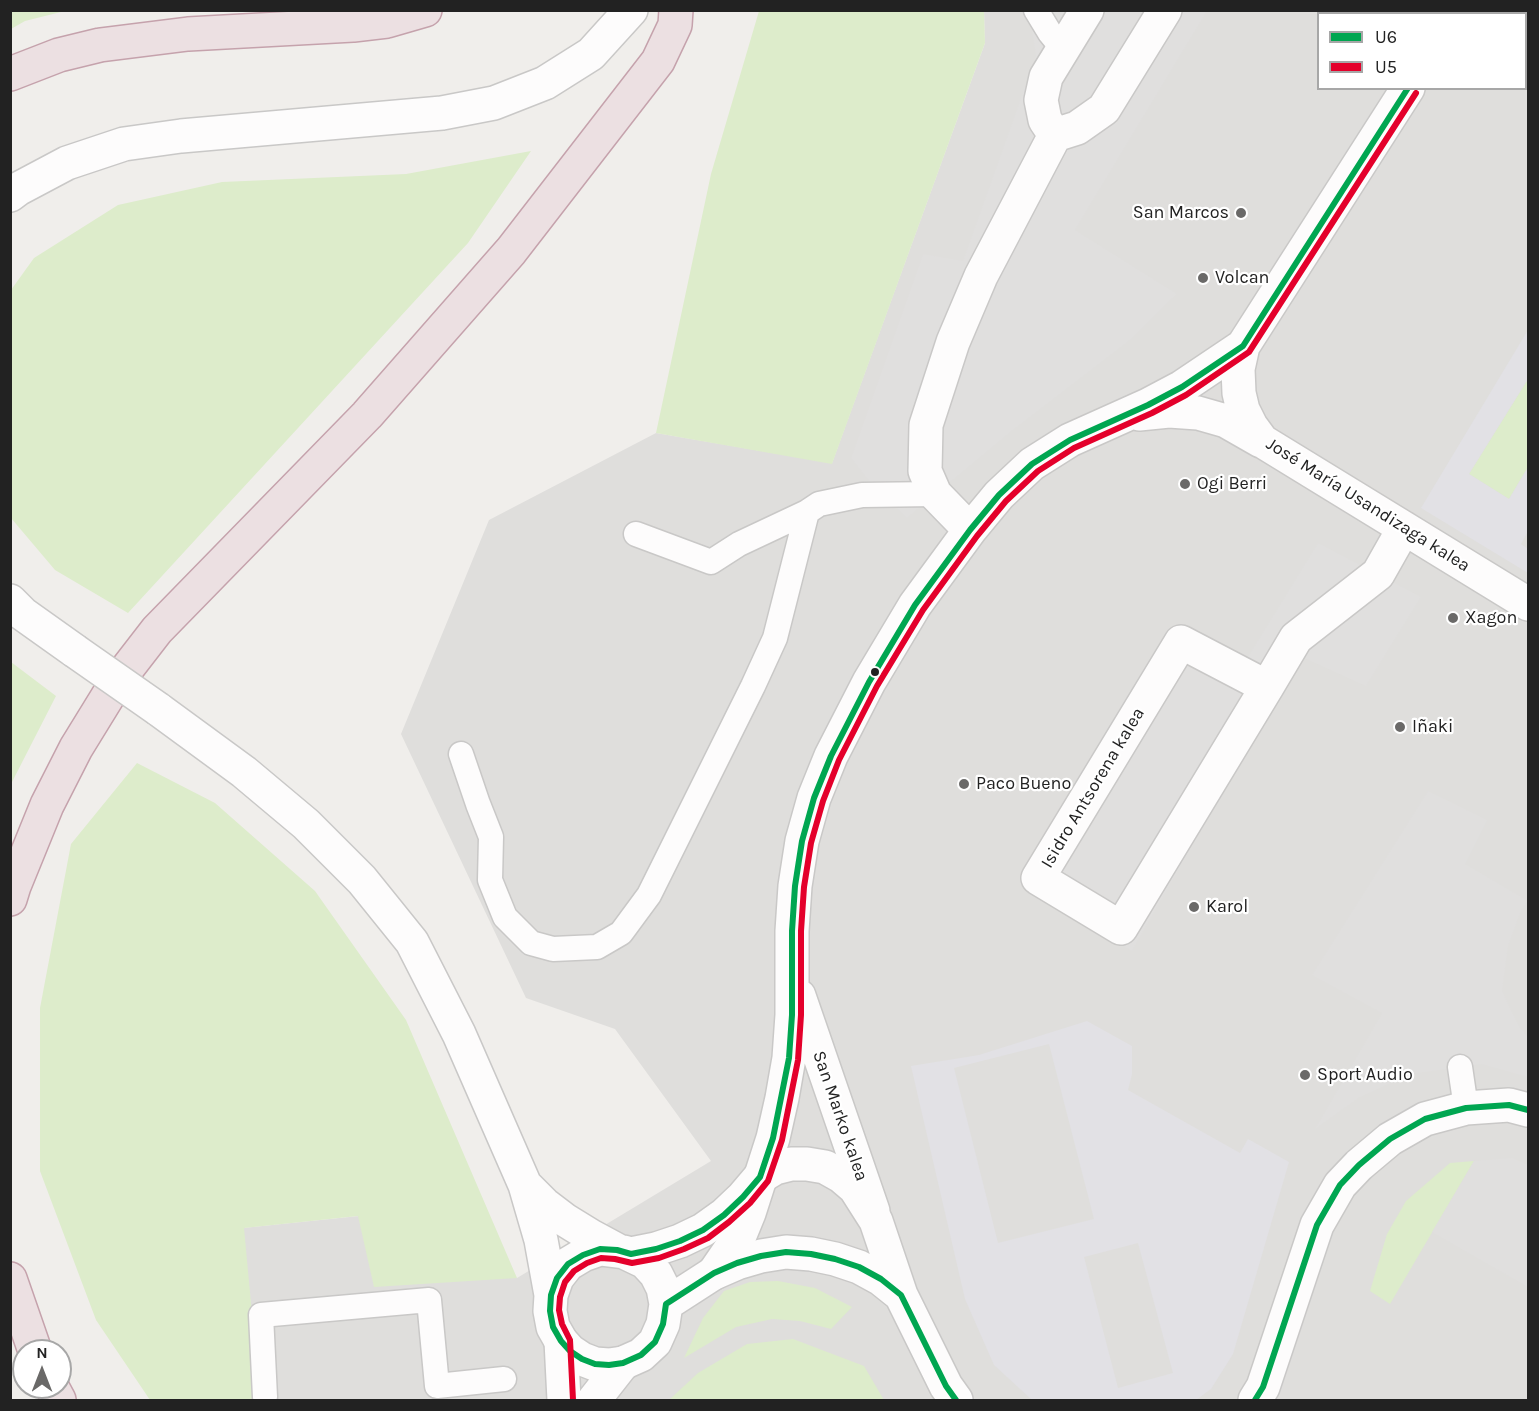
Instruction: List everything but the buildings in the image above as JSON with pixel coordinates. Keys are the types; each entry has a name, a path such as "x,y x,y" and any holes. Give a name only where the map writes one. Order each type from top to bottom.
{"highway":[{"path":"10,74 59,55 100,45 188,34 353,25 387,21 425,10"},
{"path":"10,899 47,805 76,748 116,683 158,630 367,415 511,251 658,61 675,25 676,10"},
{"path":"10,1279 31,1339"}],"street":[{"path":"10,195 67,163 124,144 181,136 442,113 494,103 545,83 591,54 631,10"},
{"path":"1055,135 1045,120 1041,100 1046,77 1087,10"},
{"path":"970,530 934,494 925,471 926,424 953,342 981,276 1055,135 1077,128 1104,109 1166,10"},
{"name":"San Marko kalea","path":"714,1273 740,1235 749,1213 773,1138 784,1088 792,1015 792,931 795,886 802,841 814,798 831,756 869,682 915,605 970,530 999,495 1032,464 1070,440 1182,387 1244,346 1407,90"},
{"name":"José María Usandizaga kalea","path":"1244,346 1238,369 1239,393 1251,426 1262,441 1528,604"},
{"path":"1112,421 1140,413 1198,412 1226,421 1262,441"},
{"name":"Isidro Antsorena kalea","path":"1267,687 1181,642 1038,878 1121,928 1267,687 1296,638 1378,574 1404,528"},
{"path":"10,601 23,614 244,772 306,824 362,880 412,942 459,1034 525,1185 541,1240 551,1295 550,1311 553,1327 561,1341 570,1351 595,1364 623,1363 641,1355 655,1342 663,1324 666,1304 663,1288 656,1274 645,1262 591,1236 565,1220 525,1185"},
{"name":"San Marko kalea","path":"792,977 876,1221"},
{"path":"1255,1401 1263,1387 1317,1225 1340,1185 1359,1164 1390,1139 1425,1119 1466,1108 1509,1106 1528,1110"},
{"path":"551,1295 557,1278 568,1264 583,1255 600,1249 624,1252 664,1246 680,1241 703,1230 724,1215 760,1177 775,1168 790,1164 825,1167 841,1176 855,1188 876,1221 901,1295 946,1386 956,1401"},
{"path":"666,1304 714,1273 737,1263 786,1252 836,1259 881,1280 901,1295"},
{"path":"561,1341 564,1401"},
{"path":"594,1401 623,1363"}],"lane":[{"path":"1036,10 1063,49"},
{"path":"636,534 711,562 739,544 819,504 862,495 934,494"},
{"path":"461,754 477,804 491,837 490,880 505,917 531,943 553,949 597,947 621,933 649,895 775,638 807,512"},
{"path":"1460,1067 1466,1108"},
{"path":"265,1397 261,1315 429,1300 437,1386 504,1379"}],"shaded area":[{"path":"984,11 1528,11 1528,1400 260,1400 243,1228 359,1216 517,1278 711,1161 615,1029 526,998 401,734 489,520 656,433 832,463 985,43"},
{"path":"1029,11 1207,11 1075,230 1177,294 1130,340 1013,430 907,518 869,481 851,458 923,254 963,261 1036,56"},
{"path":"1528,330 1528,379 1469,474 1509,499 1528,467 1528,531 1521,544 1528,549 1528,573 1421,508"},
{"path":"1318,543 1421,597 1366,686 1300,656 1132,951 1021,884 1176,626 1246,660"},
{"path":"1428,791 1487,820 1465,864 1528,901 1521,911 1508,946 1502,991 1519,1026 1528,1037 1528,1077 1482,1064 1410,1074 1360,1097 1315,1129 1382,1013 1312,975"},
{"path":"1087,1021 1132,1046 1132,1074 1128,1090 1240,1153 1248,1139 1289,1162 1233,1354 1211,1389 1196,1400 1032,1400 994,1365 965,1299 911,1066 979,1055","holes":["1049,1044 1094,1219 998,1243 954,1068","1138,1243 1173,1373 1118,1388 1084,1257"]},
{"path":"1512,1158 1528,1165 1528,1287 1432,1232 1474,1161"}],"green space":[{"path":"10,11 65,11 25,21 11,29"},
{"path":"759,11 984,11 985,43 832,464 656,433 711,174"},
{"path":"531,151 468,243 128,613 55,570 11,518 11,290 34,258 118,205 222,182 406,174"},
{"path":"1528,379 1528,467 1509,499 1469,474"},
{"path":"11,662 56,696 11,784"},
{"path":"137,763 215,803 315,891 406,1020 517,1278 374,1287 358,1216 244,1228 260,1400 150,1400 96,1320 40,1171 40,1008 71,844"},
{"path":"1474,1161 1390,1304 1370,1291 1387,1234 1406,1201 1450,1163"},
{"path":"778,1281 815,1288 852,1307 831,1329 800,1321 772,1319 736,1327 684,1358 703,1318 724,1291 750,1282"},
{"path":"793,1339 864,1366 884,1400 669,1400 698,1373 747,1344"}],"transit line":[{"name":"U6","path":"956,1400 946,1386 901,1295 881,1279 859,1267 835,1259 786,1252 761,1256 714,1273 666,1304 663,1324 655,1342 641,1355 623,1363 609,1365 595,1364 582,1359 561,1341 553,1327 550,1311 551,1295 557,1278 568,1264 583,1255 600,1249 631,1254 680,1241 703,1230 724,1215 760,1177 773,1138 789,1058 792,1015 792,931 795,886 802,841 814,798 831,756 869,682 915,605 970,530 999,495 1032,464 1070,440 1182,387 1243,346 1407,90"},
{"name":"U5","path":"573,1400 570,1340 562,1324 559,1310 565,1282 574,1271 601,1258 632,1263 659,1258 708,1238 750,1203 768,1181 782,1140 798,1060 801,1015 801,931 804,887 811,843 823,801 839,760 877,686 923,610 977,536 1006,501 1038,471 1074,448 1186,395 1249,352 1416,93"},
{"name":"U6","path":"1255,1400 1263,1387 1317,1225 1340,1185 1359,1165 1390,1139 1425,1119 1466,1108 1509,1105 1528,1110"}],"place":[{"name":"San Marcos","path":"1241,213"},
{"name":"Volcan","path":"1203,278"},
{"name":"Ogi Berri","path":"1185,484"},
{"name":"Xagon","path":"1453,618"},
{"name":"Iñaki","path":"1400,727"},
{"name":"Paco Bueno","path":"964,784"},
{"name":"Karol","path":"1194,907"},
{"name":"Sport Audio","path":"1305,1075"}]}
